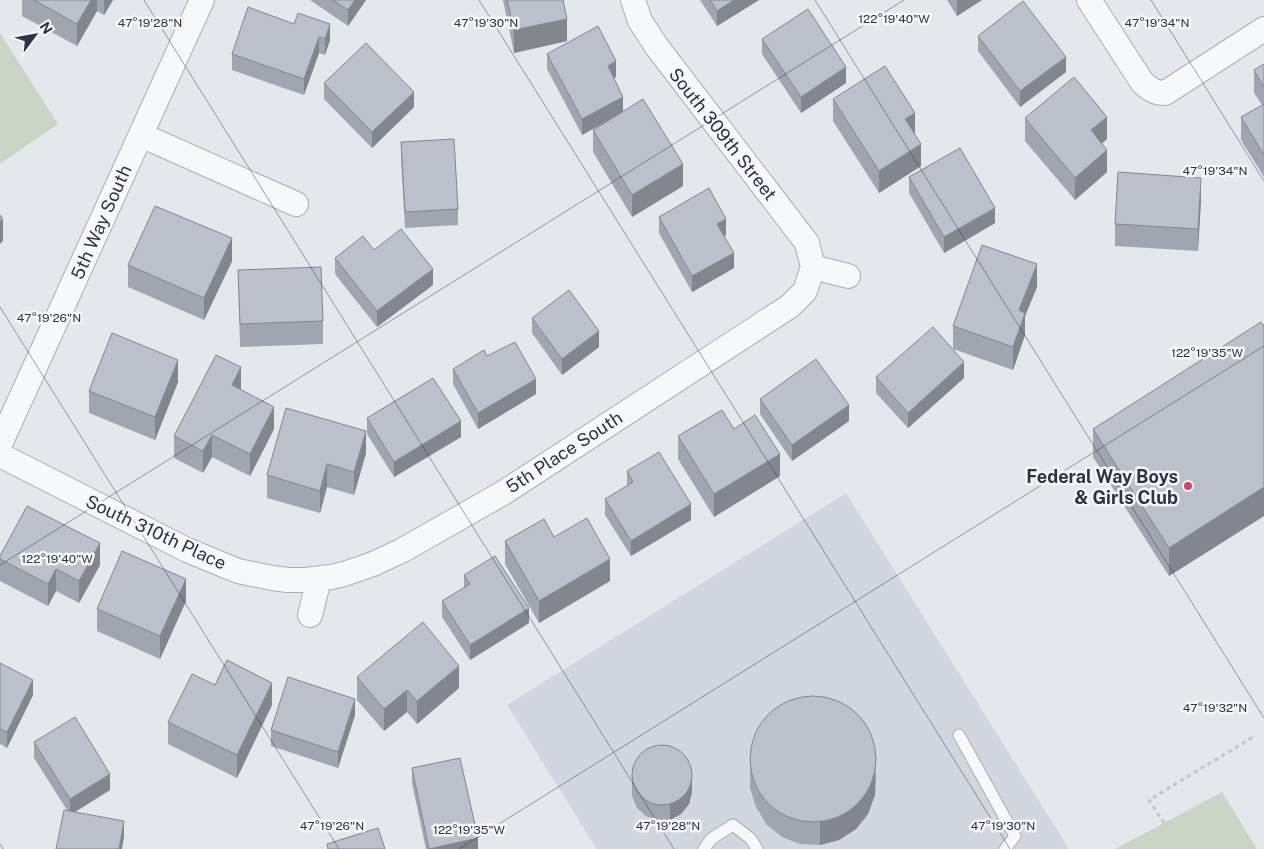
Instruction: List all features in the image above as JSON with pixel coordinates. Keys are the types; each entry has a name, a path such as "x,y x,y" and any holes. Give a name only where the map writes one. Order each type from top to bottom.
{"street":[{"name":"5th Way South","path":"0,444 202,0"},
{"name":"South 309th Street","path":"633,0 640,21 657,47 806,243 813,267"},
{"path":"1089,0 1142,82 1151,90 1160,93 1165,93 1264,29"},
{"path":"141,135 296,204"},
{"path":"813,267 848,276"},
{"name":"5th Place South","path":"319,579 344,574 373,564 436,532 502,492 790,306 805,290 813,267"},
{"name":"South 310th Place","path":"0,455 212,561 238,570 272,578 288,580 319,579"},
{"path":"310,615 319,579"}],"lane":[{"path":"959,735 1015,836 1005,849"},
{"path":"704,849 712,839 733,825 751,839 757,849"}],"path":[{"path":"1164,823 1149,800 1253,738"}],"shaded area":[{"path":"846,493 1069,849 597,849 507,705"}],"green space":[{"path":"0,33 58,124 0,164"},
{"path":"1222,792 1257,849 1115,849"}],"building":[{"path":"34,0 91,0 77,24"},
{"path":"333,0 355,0 348,10"},
{"path":"507,0 563,0 567,19 514,30"},
{"path":"710,0 734,0 717,11"},
{"path":"1023,1 1066,57 1020,91 978,36"},
{"path":"248,7 294,24 298,13 330,24 325,39 319,37 304,79 232,54"},
{"path":"808,9 846,67 801,97 762,39"},
{"path":"598,26 616,61 608,66 623,97 582,119 547,54"},
{"path":"366,43 414,92 372,132 324,83"},
{"path":"1264,64 1264,87 1254,70"},
{"path":"885,66 915,113 905,119 921,144 879,171 833,99"},
{"path":"1074,77 1107,117 1091,130 1107,150 1075,178 1025,118"},
{"path":"643,99 683,164 632,195 593,130"},
{"path":"1264,104 1264,155 1241,117"},
{"path":"454,139 458,209 405,212 401,142"},
{"path":"960,148 995,208 944,237 909,177"},
{"path":"1118,172 1201,178 1198,229 1115,224"},
{"path":"709,188 726,219 717,224 734,253 692,276 659,217"},
{"path":"155,206 232,238 204,298 128,265"},
{"path":"401,229 433,269 377,311 335,258 363,236 374,250"},
{"path":"982,245 1037,264 1019,310 1025,313 1013,347 953,326"},
{"path":"321,267 323,321 240,324 238,270"},
{"path":"569,290 599,331 562,359 532,318"},
{"name":"Federal Way Boys & Girls Club","path":"1261,322 1264,326 1264,487 1169,548 1093,429"},
{"path":"933,327 964,362 908,413 876,377"},
{"path":"112,333 178,360 155,417 89,391"},
{"path":"515,342 536,379 478,413 453,369 484,350 487,356"},
{"path":"216,355 241,367 232,385 274,407 250,454 212,435 203,451 174,436"},
{"path":"816,359 849,405 792,445 760,399"},
{"path":"433,378 461,421 394,462 367,418"},
{"path":"286,408 366,431 354,472 327,464 320,491 267,475"},
{"path":"722,410 734,429 755,415 780,454 714,494 678,436"},
{"path":"659,452 691,504 631,541 605,499 633,482 627,471"},
{"path":"27,506 100,543 79,581 56,569 48,584 0,559"},
{"path":"587,518 610,559 539,601 505,541 544,519 554,537"},
{"path":"122,551 186,579 160,636 97,609"},
{"path":"495,556 529,608 470,645 442,601 470,584 464,575"},
{"path":"423,622 459,666 417,701 407,690 384,709 357,677"},
{"path":"227,660 272,683 237,755 168,722 192,674 215,685"},
{"path":"0,663 33,680 7,732 0,729"},
{"path":"288,677 355,699 338,752 271,730"},
{"path":"813,696 837,701 857,715 871,735 876,759 871,783 857,803 837,817 813,822 789,817 769,803 755,783 750,759 755,735 769,715 789,701"},
{"path":"75,717 110,774 70,799 34,742"},
{"path":"662,745 678,750 683,754 687,759 692,775 687,791 683,796 678,800 662,805 646,800 641,796 637,791 632,775 637,759 641,754 646,750"},
{"path":"460,758 478,838 429,849 412,768"},
{"path":"64,810 124,821 119,849 56,849"},
{"path":"378,828 385,849 328,849 327,844"}],"place":[{"name":"Federal Way Boys & Girls Club","path":"1188,486"}]}
